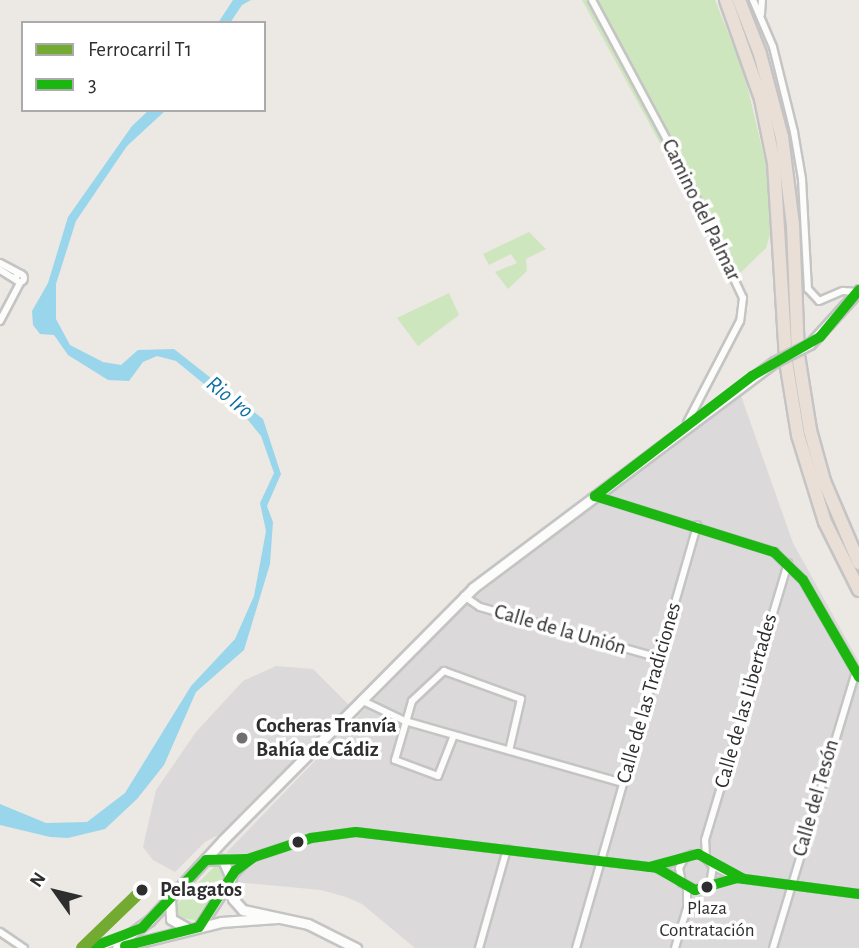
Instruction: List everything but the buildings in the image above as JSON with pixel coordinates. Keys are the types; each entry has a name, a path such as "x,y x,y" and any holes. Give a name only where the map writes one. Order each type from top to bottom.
{"highway":[{"path":"726,0 757,86 774,163 786,360 798,435 825,522 859,590"},
{"path":"739,0 760,54 782,137 807,417 824,481 859,563"}],"street":[{"name":"Camino del Palmar","path":"592,0 680,164 743,298 740,321 688,423"},
{"path":"753,0 761,16 794,132 802,178 808,289 819,301 843,291 858,291"},
{"path":"761,16 762,0"},
{"path":"0,263 19,279"},
{"path":"0,270 19,279"},
{"path":"0,321 19,279"},
{"path":"90,948 135,933 464,596 598,498 688,423 774,362 810,344 858,291"},
{"path":"607,491 615,503"},
{"path":"598,498 761,545 788,563 803,580 857,674"},
{"name":"Calle de las Tradiciones","path":"576,948 696,525"},
{"name":"Calle de las Libertades","path":"706,857 705,840 788,563"},
{"name":"Calle de la Unión","path":"464,596 480,607 659,659"},
{"path":"454,735 438,776 402,766 395,758 412,701 438,674 447,671 521,699 509,751"},
{"name":"Calle del Tesón","path":"773,948 857,674"},
{"path":"361,701 405,722 623,783"},
{"path":"206,860 248,859 311,838 356,832 657,868 680,879 687,887 700,889"},
{"path":"226,839 224,861 240,908 317,928 356,948"},
{"name":"Calle de las Libertades","path":"693,854 705,840"},
{"path":"479,948 507,849"},
{"path":"657,868 693,854 706,857 713,866 737,878 859,894"},
{"path":"194,928 248,859"},
{"path":"680,879 684,859"},
{"path":"710,884 713,866"},
{"path":"687,908 700,889 737,878"},
{"path":"675,948 687,908 687,887"},
{"path":"171,897 171,919 194,928"},
{"path":"117,948 194,928 277,918"},
{"path":"0,932 24,948"}],"shaded area":[{"path":"740,393 793,543 859,662 859,948 415,948 362,904 346,897 321,890 235,882 227,852 441,630 480,593"},
{"path":"276,666 313,669 350,706 224,832 205,842 175,872 153,860 143,847 156,790 196,732 243,681"}],"green space":[{"path":"582,0 715,0 744,72 766,165 771,231 766,248 734,279"},
{"path":"529,232 546,249 526,259 527,271 508,289 495,272 517,263 511,254 489,265 483,254"},
{"path":"449,293 459,315 418,346 397,318"},
{"path":"216,865 225,875 195,920 179,918 175,908 179,902"}],"water":[{"path":"233,0 251,0 242,5 231,21 219,21"},
{"name":"Rio Iro","path":"147,112 164,112 127,146 76,221 56,284 56,319 70,345 103,362 121,365 138,350 174,349 263,419 281,474 267,506 273,522 270,564 244,650 196,692 164,765 137,799 105,829 68,838 50,837 0,825 0,804 46,823 87,822 125,793 191,686 235,639 254,596 266,531 260,503 274,473 261,436 248,420 176,361 157,356 143,362 129,381 108,380 68,355 54,335 40,334 33,325 32,311 48,283 68,217 132,126"}],"rail line":[{"name":"T1","path":"82,948 142,890"}],"transit line":[{"name":"3","path":"859,290 820,337 752,376 595,496 774,552 803,580 859,677"},
{"name":"3","path":"90,948 142,928 206,860 248,859 311,838 356,832 657,868 695,890 737,878 859,894"},
{"name":"3","path":"649,867 698,854 744,879"},
{"name":"3","path":"125,946 199,927 235,871 253,858"}],"place":[{"name":"Cocheras Tranvía Bahía de Cádiz","path":"242,738"},
{"name":"Plaza Contratación","path":"707,887"},
{"name":"Pelagatos","path":"142,890"}]}
